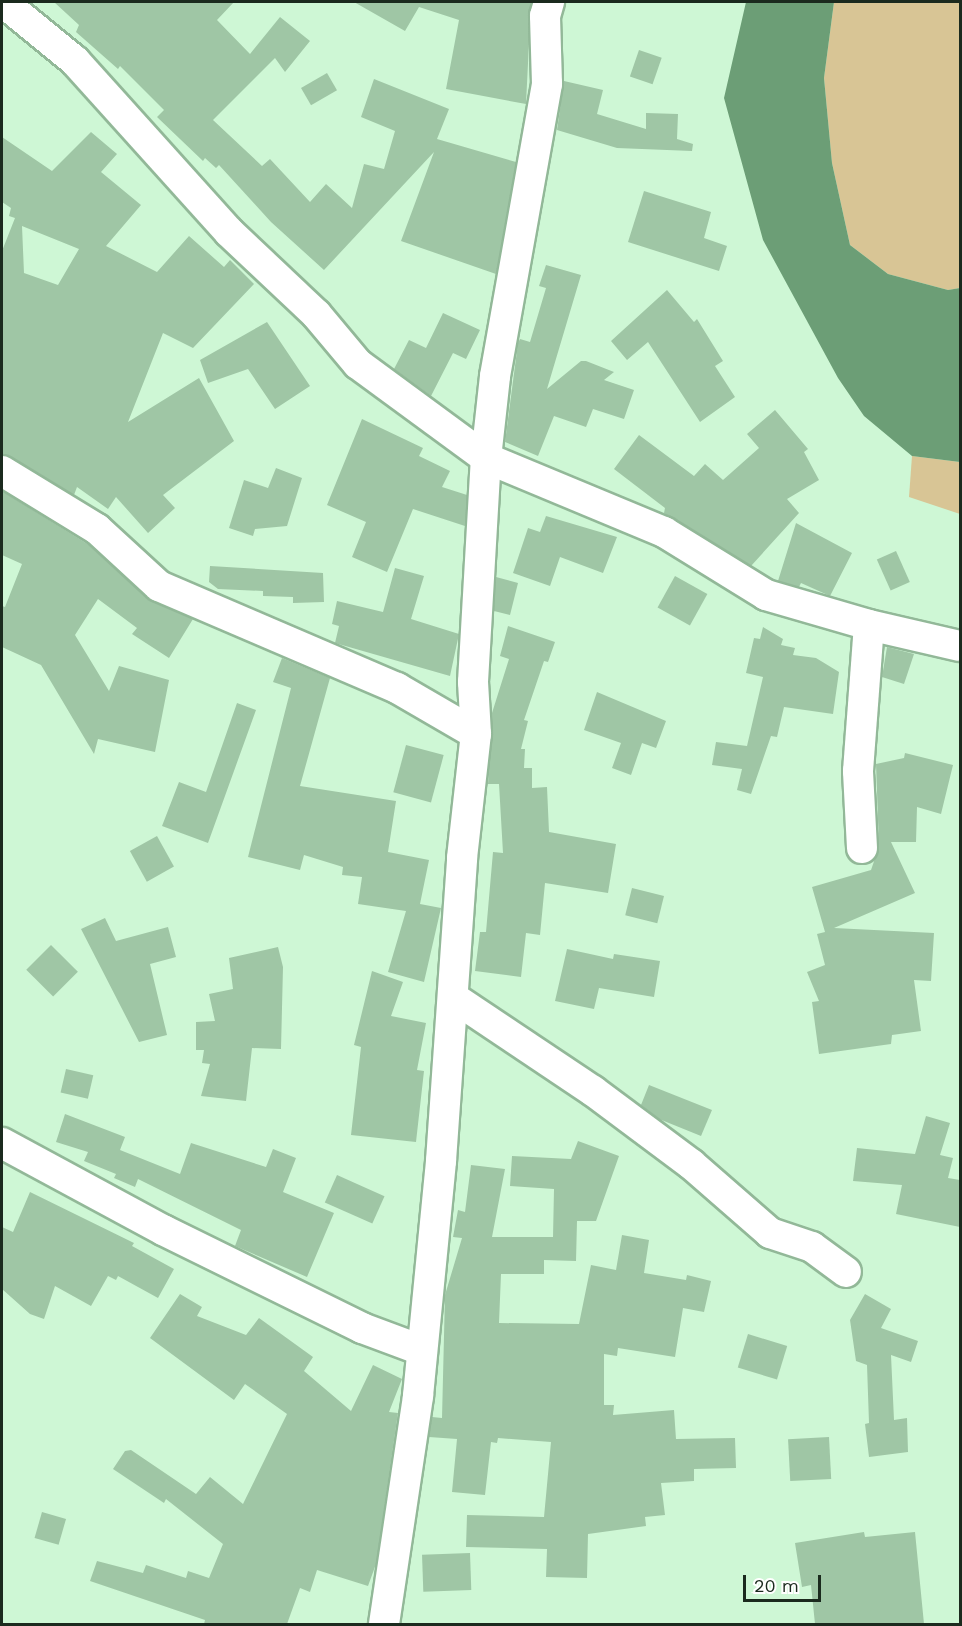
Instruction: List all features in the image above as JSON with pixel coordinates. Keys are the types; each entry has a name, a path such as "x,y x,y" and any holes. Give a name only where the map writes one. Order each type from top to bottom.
{"street":[{"path":"3,2 75,61 229,232 316,314 358,363 486,458 664,532 766,595 869,626 960,646"},
{"path":"384,1624 421,1350 454,998 462,858 476,734 473,682 486,458 495,376 547,84 545,16 549,2"},
{"path":"2,471 96,529 159,586 397,688 476,734"},
{"path":"862,848 858,771 869,626"},
{"path":"454,998 593,1091 692,1164 770,1233 812,1247 846,1272"},
{"path":"2,1143 163,1230 341,1318 421,1350"}],"shaded area":[{"path":"746,2 834,2 824,78 832,163 850,245 888,274 948,290 960,288 960,462 912,456 864,416 838,378 763,240 724,98"},
{"path":"834,2 960,2 960,288 948,290 888,274 850,245 832,163 824,78"},
{"path":"912,456 960,462 960,514 909,497"}],"building":[{"path":"54,2 234,2 217,20 250,54 280,17 310,41 285,72 275,58 213,120 262,166 270,159 310,202 326,184 352,208 364,164 384,169 395,131 361,117 374,79 449,109 437,139 516,162 496,274 401,241 434,152 324,270 271,222 219,165 216,168 205,158 203,161 157,117 164,110 120,66 118,69 76,32 79,25"},
{"path":"354,2 531,2 526,104 446,89 459,20 419,7 405,31"},
{"path":"639,50 662,58 653,84 630,76"},
{"path":"327,73 337,90 311,105 301,88"},
{"path":"564,81 603,90 597,114 646,129 646,113 678,114 677,139 693,144 692,151 617,148 557,130"},
{"path":"91,132 117,154 101,172 141,205 106,246 157,272 189,236 224,267 230,260 254,284 193,348 163,333 128,422 199,378 234,441 163,495 175,508 148,533 116,497 108,509 77,487 74,495 2,454 2,251 15,218 9,216 11,208 2,202 2,137 52,171","holes":["22,226 79,249 58,285 24,273"]},
{"path":"644,191 711,212 704,238 727,246 719,271 628,242"},
{"path":"546,265 581,275 547,389 581,361 586,361 614,372 604,380 634,390 624,419 593,409 586,427 554,416 538,456 505,442 518,343 520,339 530,342 546,288 539,286"},
{"path":"667,290 694,322 697,319 723,361 715,366 735,397 700,422 648,342 627,360 611,341"},
{"path":"443,313 480,330 466,359 453,353 431,396 394,369 409,340 426,348"},
{"path":"267,322 310,386 275,409 248,369 208,383 200,360"},
{"path":"775,410 808,449 804,452 819,480 787,499 799,513 751,566 664,513 665,508 614,469 639,435 694,476 705,464 723,480 759,448 747,434"},
{"path":"362,419 423,448 419,456 450,471 442,487 467,495 465,526 413,509 387,572 352,557 366,522 327,505"},
{"path":"276,468 302,478 287,526 255,529 253,536 229,528 244,480 268,488"},
{"path":"2,491 89,545 148,599 193,619 169,658 132,634 137,628 98,599 75,635 109,691 119,666 169,680 155,752 98,739 94,754 41,665 2,647 2,606 5,607 22,564 2,555"},
{"path":"546,516 617,537 603,573 560,557 550,586 513,573 528,528 540,532"},
{"path":"796,523 852,553 830,596 801,583 799,587 778,581"},
{"path":"896,551 910,582 891,591 877,560"},
{"path":"210,566 323,573 324,602 293,603 293,597 263,596 263,591 218,589 209,582"},
{"path":"395,568 424,576 411,619 459,634 450,676 335,643 339,626 332,624 337,601 383,612"},
{"path":"675,576 707,594 690,625 658,607"},
{"path":"496,577 518,583 510,615 494,611"},
{"path":"508,626 555,642 548,662 544,661 524,720 528,721 521,749 525,749 524,768 532,768 532,788 547,787 549,832 616,844 608,893 545,883 540,935 526,933 521,977 475,971 480,932 486,932 493,852 503,853 499,784 488,784 492,713 509,659 500,656"},
{"path":"763,627 783,639 781,645 795,648 793,655 816,658 839,672 833,714 784,707 777,737 771,736 751,794 737,790 742,769 712,765 716,742 747,746 763,677 746,673 754,638 760,639"},
{"path":"887,647 914,654 904,684 882,677"},
{"path":"282,658 330,678 300,786 396,801 388,852 429,860 420,904 441,908 424,982 388,972 406,911 358,904 362,877 342,875 343,867 304,855 300,870 248,857 291,688 273,682"},
{"path":"597,692 666,721 656,748 642,743 631,775 612,768 621,743 584,730"},
{"path":"237,703 256,710 208,843 162,826 179,782 206,792"},
{"path":"406,745 444,755 431,802 393,792"},
{"path":"905,753 953,765 941,814 917,807 916,842 891,842 915,893 834,928 934,933 931,981 914,980 921,1031 892,1035 891,1044 819,1054 812,1002 819,1001 807,972 825,965 817,934 825,932 812,887 871,870 879,847 876,764 904,758"},
{"path":"157,836 174,867 147,882 130,851"},
{"path":"632,888 664,896 657,923 625,915"},
{"path":"105,918 116,941 168,927 176,957 150,964 167,1035 139,1042 81,929"},
{"path":"51,945 78,972 53,997 26,970"},
{"path":"278,947 283,967 281,1049 252,1048 246,1101 201,1096 210,1064 202,1063 204,1050 196,1050 196,1022 215,1021 209,994 233,989 229,958"},
{"path":"567,949 613,959 614,954 660,961 654,997 599,988 594,1009 555,1001"},
{"path":"372,971 403,982 391,1016 426,1023 417,1070 424,1071 416,1142 351,1135 361,1047 354,1045"},
{"path":"66,1069 93,1075 88,1099 61,1092"},
{"path":"649,1085 712,1110 701,1136 659,1119 641,1105"},
{"path":"65,1114 125,1137 120,1150 180,1174 191,1143 266,1167 273,1149 296,1158 283,1192 334,1213 307,1277 235,1246 241,1230 138,1179 135,1187 114,1178 116,1174 84,1161 88,1152 56,1142"},
{"path":"926,1116 950,1123 940,1155 953,1158 948,1178 960,1180 960,1227 896,1214 902,1185 853,1181 857,1148 915,1154"},
{"path":"578,1141 619,1156 596,1221 577,1221 576,1261 544,1260 544,1274 501,1274 499,1323 579,1324 591,1265 616,1270 622,1235 649,1240 644,1273 686,1280 687,1275 711,1281 704,1312 683,1308 675,1357 618,1348 617,1356 604,1354 604,1405 614,1405 613,1415 674,1410 676,1439 735,1438 736,1468 694,1469 694,1481 661,1483 665,1515 645,1517 646,1526 588,1534 587,1578 546,1577 547,1549 466,1547 467,1515 544,1517 551,1442 498,1438 497,1443 491,1442 485,1495 452,1492 457,1439 429,1437 432,1417 442,1418 445,1295 462,1238 453,1237 458,1210 465,1212 471,1165 505,1169 492,1237 553,1237 554,1189 510,1186 512,1156 571,1159"},
{"path":"337,1175 385,1196 372,1224 325,1202"},
{"path":"30,1192 134,1243 132,1246 174,1269 158,1298 118,1276 116,1280 108,1276 91,1306 55,1286 44,1319 30,1314 2,1289 2,1227 13,1232"},
{"path":"180,1294 202,1307 197,1316 246,1335 259,1318 313,1357 304,1371 351,1411 373,1365 402,1379 389,1412 398,1413 376,1564 368,1586 317,1570 310,1592 300,1588 287,1624 204,1624 205,1620 90,1581 97,1561 143,1573 146,1565 186,1578 188,1571 209,1578 223,1544 166,1499 164,1503 113,1469 125,1451 131,1450 196,1494 210,1477 243,1504 287,1414 245,1384 234,1400 150,1338"},
{"path":"865,1294 891,1309 881,1328 918,1341 911,1362 891,1355 894,1420 907,1418 908,1452 869,1457 865,1424 869,1423 867,1365 856,1361 850,1320"},
{"path":"748,1334 787,1346 777,1379 738,1367"},
{"path":"829,1437 831,1479 790,1481 788,1439"},
{"path":"42,1512 66,1519 59,1545 35,1538"},
{"path":"864,1532 865,1537 915,1532 924,1624 815,1624 811,1585 802,1587 795,1543"},
{"path":"470,1553 471,1590 423,1592 422,1555"}]}
